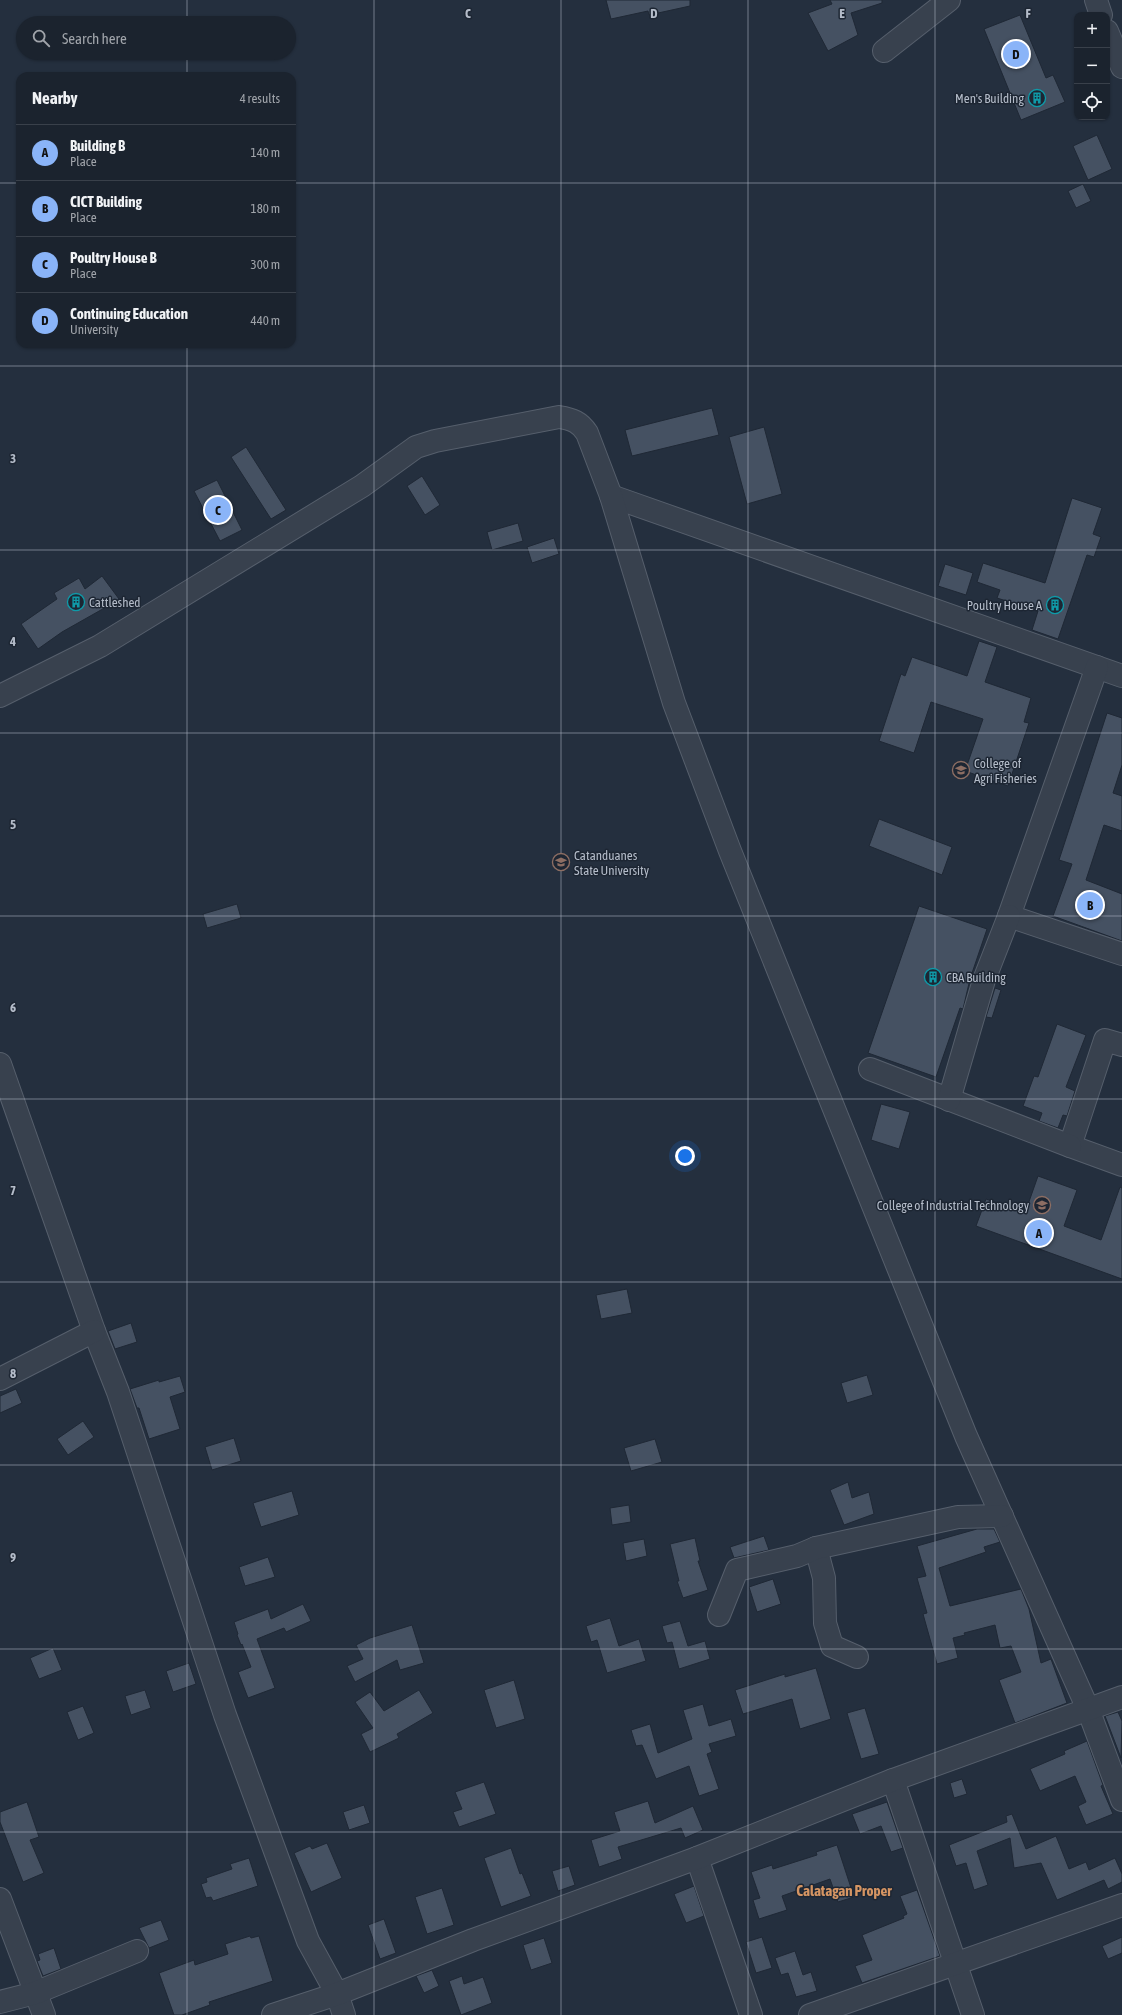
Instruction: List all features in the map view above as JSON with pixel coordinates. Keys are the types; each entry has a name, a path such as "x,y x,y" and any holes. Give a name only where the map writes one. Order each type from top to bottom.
{"street":[{"path":"884,51 949,0"},
{"path":"1096,0 1100,12"},
{"path":"1110,38 1122,67"},
{"path":"0,696 100,646 178,600 362,486 416,447 435,441 559,417 581,425 587,433 611,496 674,703 730,851 966,1436 1088,1709 1122,1800"},
{"path":"611,496 1122,676"},
{"path":"949,1100 984,980 1009,916 1097,667"},
{"path":"1009,916 1122,954"},
{"path":"1070,1146 1105,1040 1122,1045"},
{"path":"0,1064 94,1331 118,1392 228,1723 308,1941 337,1994 344,2015"},
{"path":"870,1069 1122,1165"},
{"path":"0,1379 94,1331"},
{"path":"719,1615 737,1570 797,1556 816,1548 958,1517 1002,1516"},
{"path":"816,1548 824,1578 825,1623 832,1646 857,1657"},
{"path":"273,2015 337,1994 473,1940 697,1858 893,1780 1122,1697"},
{"path":"893,1780 973,2015"},
{"path":"697,1858 751,2015"},
{"path":"0,1901 44,2015"},
{"path":"810,2015 1122,1905"},
{"path":"0,2002 35,1993 137,1950"}],"building":[{"path":"606,0 690,0 690,6 649,15 648,11 611,19"},
{"path":"830,0 882,0 882,3 851,13 858,35 828,51 808,13 832,4"},
{"path":"1020,15 1046,78 1053,75 1065,102 1021,120 984,29"},
{"path":"1097,135 1112,169 1088,180 1073,146"},
{"path":"1083,184 1091,201 1076,208 1068,191"},
{"path":"712,408 719,435 632,456 625,430"},
{"path":"764,427 782,494 747,504 729,437"},
{"path":"246,447 286,510 271,519 231,457"},
{"path":"422,476 440,505 425,515 407,486"},
{"path":"217,480 242,530 220,541 194,491"},
{"path":"1072,498 1102,508 1093,534 1101,537 1094,557 1087,555 1058,639 1032,630 1038,611 997,598 1000,590 977,582 983,563 1045,583"},
{"path":"518,523 523,541 492,550 487,532"},
{"path":"554,538 559,554 532,563 527,547"},
{"path":"945,564 973,573 966,595 938,586"},
{"path":"102,576 119,599 109,607 108,606 62,632 38,649 21,624 57,599 54,593 79,578 85,589"},
{"path":"979,641 997,647 985,682 1031,698 1024,722 1029,723 1008,786 965,771 983,719 931,702 914,753 879,741 901,674 905,676 912,657 967,676"},
{"path":"1107,713 1122,718 1122,765 1113,793 1122,796 1122,831 1104,825 1086,880 1122,894 1122,941 1053,916 1072,864 1059,860"},
{"path":"879,819 952,847 942,875 869,846"},
{"path":"237,904 241,918 207,928 203,914"},
{"name":"CBA Building","path":"919,906 987,929 970,979 963,1009 960,1008 936,1077 868,1053"},
{"path":"995,988 1001,990 992,1018 986,1017"},
{"path":"1057,1024 1086,1035 1066,1087 1075,1091 1067,1116 1063,1115 1058,1128 1039,1121 1042,1113 1023,1106 1034,1076 1038,1077"},
{"path":"881,1104 910,1112 899,1149 871,1140"},
{"path":"1038,1176 1077,1190 1064,1226 1101,1240 1120,1187 1122,1188 1122,1279 976,1226 986,1199 1025,1213"},
{"path":"627,1289 632,1313 601,1319 596,1295"},
{"path":"131,1323 137,1342 115,1349 108,1331"},
{"path":"867,1375 873,1395 847,1403 841,1383"},
{"path":"180,1376 185,1392 170,1397 180,1429 149,1439 139,1408 137,1408 130,1389 159,1380 159,1382"},
{"path":"16,1389 22,1403 0,1413 0,1396"},
{"path":"83,1421 94,1437 68,1455 57,1439"},
{"path":"234,1438 241,1461 212,1470 205,1447"},
{"path":"655,1439 662,1462 631,1471 624,1448"},
{"path":"848,1482 852,1498 869,1492 874,1514 844,1525 830,1490"},
{"path":"292,1491 299,1515 261,1527 253,1503"},
{"path":"629,1505 631,1522 612,1525 610,1508"},
{"path":"977,1529 994,1529 1000,1542 984,1547 986,1552 939,1568 950,1606 1021,1589 1029,1609 1041,1663 1051,1659 1067,1703 1015,1723 999,1680 1021,1672 1011,1646 1000,1648 995,1625 964,1633 965,1635 953,1638 958,1658 937,1664 923,1614 927,1613 917,1578 926,1576 917,1546"},
{"path":"764,1536 769,1550 734,1558 730,1547"},
{"path":"695,1538 700,1561 698,1561 708,1590 683,1598 677,1581 679,1581 670,1544"},
{"path":"644,1539 647,1556 626,1561 623,1543"},
{"path":"268,1557 275,1577 245,1586 239,1567"},
{"path":"773,1579 781,1604 757,1612 749,1587"},
{"path":"303,1604 311,1621 286,1632 284,1628 257,1639 275,1688 248,1698 238,1672 251,1667 237,1635 234,1622 268,1609 271,1619"},
{"path":"610,1618 619,1646 639,1639 646,1661 607,1673 597,1640 591,1642 586,1626"},
{"path":"680,1621 688,1646 705,1641 710,1659 679,1669 672,1642 667,1643 662,1626"},
{"path":"412,1625 424,1663 400,1670 397,1660 355,1682 347,1666 363,1659 356,1645 370,1638"},
{"path":"53,1648 62,1670 39,1679 30,1658"},
{"path":"189,1663 196,1684 173,1692 166,1671"},
{"path":"816,1668 831,1719 800,1729 792,1699 743,1714 735,1690 785,1674 785,1677"},
{"path":"514,1680 525,1719 496,1728 484,1690"},
{"path":"145,1690 151,1708 131,1715 125,1696"},
{"path":"419,1690 433,1713 397,1734 399,1738 370,1752 361,1734 373,1728 355,1702 370,1692 384,1711"},
{"path":"703,1704 709,1726 731,1719 736,1736 709,1744 712,1752 707,1754 719,1789 699,1796 689,1766 656,1779 642,1745 636,1746 631,1730 650,1724 658,1753 692,1739 683,1710"},
{"path":"83,1706 94,1733 78,1740 67,1712"},
{"path":"865,1708 879,1754 861,1759 847,1713"},
{"path":"1118,1712 1122,1721 1121,1758 1105,1716"},
{"path":"1087,1741 1103,1785 1101,1786 1113,1814 1086,1825 1078,1806 1086,1802 1075,1776 1040,1791 1030,1769 1065,1754 1064,1751"},
{"path":"962,1779 967,1794 954,1798 950,1783"},
{"path":"484,1782 496,1814 459,1827 453,1812 462,1809 455,1792"},
{"path":"648,1801 655,1823 693,1806 703,1830 685,1838 681,1828 618,1847 622,1859 599,1867 591,1840 620,1831 614,1812"},
{"path":"27,1802 39,1837 30,1840 44,1873 23,1882 0,1822 0,1812"},
{"path":"887,1802 903,1848 891,1852 881,1826 860,1834 852,1814"},
{"path":"364,1805 370,1823 349,1830 343,1812"},
{"path":"1012,1814 1026,1849 1056,1836 1069,1869 1086,1862 1089,1870 1115,1858 1122,1874 1122,1882 1108,1889 1104,1880 1057,1900 1041,1863 1014,1868 1010,1838 977,1851 988,1885 974,1890 966,1863 956,1866 949,1845 1007,1822 1006,1816"},
{"path":"327,1843 342,1878 311,1892 294,1853 310,1846 312,1849"},
{"path":"837,1845 854,1897 838,1902 830,1879 782,1896 787,1910 759,1919 753,1900 760,1898 751,1872 772,1865 773,1869 817,1855 816,1852"},
{"path":"511,1848 520,1874 522,1873 531,1896 501,1907 484,1858"},
{"path":"249,1858 258,1886 213,1901 211,1897 206,1898 201,1884 207,1882 206,1878 232,1869 230,1864"},
{"path":"569,1866 575,1885 558,1891 552,1871"},
{"path":"694,1886 704,1916 686,1923 674,1894"},
{"path":"442,1888 454,1925 427,1934 415,1897"},
{"path":"917,1890 940,1956 862,1983 855,1966 872,1960 862,1935 904,1918 903,1916 907,1914 900,1896"},
{"path":"384,1919 396,1953 380,1959 368,1925"},
{"path":"161,1920 169,1940 149,1948 139,1928"},
{"path":"250,1936 251,1938 259,1936 273,1981 209,2002 210,2005 182,2015 174,2015 159,1973 194,1960 195,1965 228,1954 225,1944"},
{"path":"762,1937 772,1968 756,1973 746,1942"},
{"path":"1122,1937 1122,1953 1108,1959 1102,1946"},
{"path":"544,1938 552,1963 531,1970 523,1945"},
{"path":"54,1948 61,1969 43,1976 37,1961 40,1960 38,1954"},
{"path":"795,1951 803,1975 811,1972 817,1991 796,1997 788,1973 781,1975 775,1958"},
{"path":"432,1970 439,1986 424,1993 416,1976"},
{"path":"462,1976 464,1984 483,1977 492,2003 461,2015 449,1981"}],"place":[{"name":"Continuing Education","path":"1016,54"},
{"name":"Men's Building","path":"1037,98"},
{"name":"Poultry House B","path":"218,510"},
{"name":"Cattleshed","path":"76,602"},
{"name":"Poultry House A","path":"1055,605"},
{"name":"College of Agri Fisheries","path":"961,770"},
{"name":"Catanduanes State University","path":"561,862"},
{"name":"CICT Building","path":"1090,905"},
{"name":"CBA Building","path":"933,977"},
{"name":"College of Industrial Technology","path":"1042,1205"},
{"name":"Building B","path":"1039,1233"}],"district":[{"name":"Calatagan Proper","path":"844,1890"}]}
